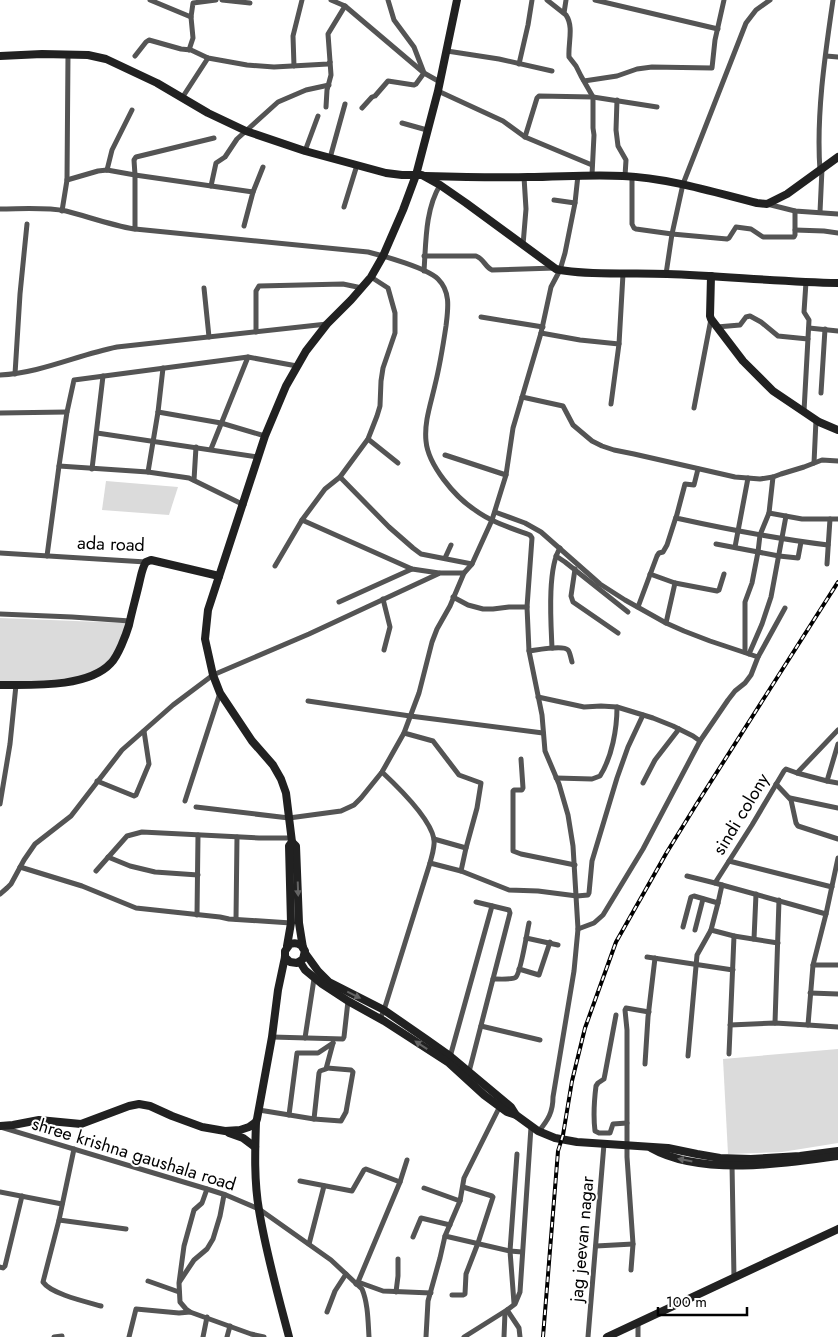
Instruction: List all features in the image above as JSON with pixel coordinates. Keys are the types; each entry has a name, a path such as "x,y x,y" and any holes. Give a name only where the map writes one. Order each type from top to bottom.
{"main road":[{"path":"281,979 296,962 303,959 304,950 299,923 296,846 292,840 286,793 273,765 252,741 220,693 213,674 205,639 208,610 244,505 258,457 286,386 306,350 327,324 371,277 383,256 419,175 427,130 438,91 458,0"},
{"path":"0,56 68,54 88,55 106,59 157,83 208,113 246,131 305,151 386,173 402,175 460,178 578,175 629,176 683,184 767,204 787,194 838,157"},
{"path":"419,175 440,185 558,269 601,274 666,274 838,283"},
{"path":"711,276 711,319 743,361 773,391 822,424 838,430"},
{"name":"ada road","path":"146,562 151,560 219,576"},
{"path":"0,685 64,682 90,678 112,662 128,628 146,562"},
{"path":"289,1337 272,1273 259,1210 255,1180 255,1147 256,1122 291,923 289,846 292,840"},
{"path":"288,946 296,943 304,950 318,971 329,982 384,1010 450,1060 468,1076 484,1095 531,1127 555,1138 577,1142 650,1148 682,1160 713,1164 838,1156"},
{"path":"285,957 287,960 296,962 314,979 348,1002 450,1060"},
{"path":"468,1076 488,1088 511,1107 516,1116"},
{"path":"0,1126 39,1120 81,1124 139,1104 150,1106 202,1127 225,1131 243,1138 255,1147"},
{"path":"225,1131 244,1129 256,1122"},
{"path":"790,1160 838,1151"},
{"path":"607,1337 838,1229"}],"street":[{"path":"150,0 191,18"},
{"path":"189,50 193,38 191,18 193,3 216,0"},
{"path":"222,0 250,3"},
{"path":"294,66 293,36 302,0"},
{"path":"331,0 342,4 424,73 440,82"},
{"path":"388,0 394,20 414,47 424,73"},
{"path":"519,64 532,0"},
{"path":"547,0 569,18 569,57 593,97 592,175"},
{"path":"564,13 566,0"},
{"path":"595,0 718,29"},
{"path":"584,81 617,76 652,67 712,68 724,2 716,0"},
{"path":"666,274 672,234 683,184 746,23 756,10 770,0"},
{"path":"820,212 821,170 818,153 820,116 833,0"},
{"path":"326,107 331,75 328,34 342,4"},
{"path":"135,56 147,41 189,50 208,58 247,65 274,67 328,64 330,62"},
{"path":"447,51 552,71"},
{"path":"63,206 67,180 68,54"},
{"path":"826,56 838,57"},
{"path":"182,98 208,58"},
{"path":"362,108 388,81 414,85 424,73"},
{"path":"211,186 216,163 224,158 234,142 264,114 281,101 306,90 329,84"},
{"path":"438,91 503,121 525,137 592,165"},
{"path":"525,137 538,97 593,97 657,107"},
{"path":"617,100 616,130 618,146 626,160 632,224 634,228 727,239 736,227 751,229 763,237 794,237 795,211"},
{"path":"330,158 345,104"},
{"path":"107,170 112,150 132,110"},
{"path":"305,151 318,116"},
{"path":"402,123 427,130"},
{"path":"135,226 134,160 136,157 214,138"},
{"path":"344,207 357,165"},
{"path":"244,226 262,167"},
{"path":"67,180 107,170 254,192"},
{"path":"196,807 289,818 326,814 348,808 361,798 382,772 404,733 419,693 437,629 464,573 472,564 495,512 506,475 513,428 542,330 551,287 565,253 575,203 578,175"},
{"path":"523,245 526,209 524,177"},
{"path":"424,270 424,256 432,200 440,185"},
{"path":"554,200 575,203"},
{"path":"767,204 795,211 838,214"},
{"path":"0,208 63,206 116,226 135,226 353,250 383,256 424,270 439,280 446,292 448,302 442,356 426,425 426,442 429,455 449,487 471,508 492,520 530,535 532,538 527,607 529,651 538,696 545,751 568,815 573,846 578,929 574,971 563,1031 553,1106 548,1120 539,1131"},
{"path":"15,374 27,224"},
{"path":"795,230 824,231 838,234"},
{"path":"424,256 476,256 481,258 489,269 492,270 558,269"},
{"path":"612,404 619,344 622,274"},
{"path":"275,566 302,520 325,489 340,477 368,439 378,414 381,381 386,358 395,333 395,313 388,288 371,277"},
{"path":"804,411 809,328 809,319 804,312 806,282"},
{"path":"256,332 256,291 259,286 343,284 362,288"},
{"path":"204,288 209,337"},
{"path":"717,327 740,325 746,317 750,316 761,322 778,336 808,339"},
{"path":"481,317 580,340 619,344"},
{"path":"694,408 711,319"},
{"path":"0,375 44,368 86,354 117,347 327,324"},
{"path":"809,328 838,331"},
{"path":"821,393 825,330"},
{"path":"48,556 59,466 74,380 248,357 297,366"},
{"path":"211,449 248,357"},
{"path":"148,472 154,441 163,368"},
{"path":"92,469 103,376"},
{"path":"522,396 563,406 574,425 592,441 602,446 734,477 760,479 773,477 822,460 838,460"},
{"path":"0,413 67,412"},
{"path":"158,412 221,423 266,436"},
{"path":"814,463 816,420"},
{"path":"97,432 258,457"},
{"path":"368,439 398,463"},
{"path":"194,480 196,447"},
{"path":"445,455 506,475"},
{"path":"59,466 148,472 194,480 244,505"},
{"path":"638,607 659,553 663,552 667,545 686,484 694,485 698,469"},
{"path":"340,477 389,527 416,551 421,554 472,564"},
{"path":"747,653 745,602 752,583 760,535 769,513 773,477"},
{"path":"735,547 748,478"},
{"path":"495,512 525,523 541,532 600,584 666,623 710,641 747,653 757,659"},
{"path":"769,513 802,519 838,519"},
{"path":"747,653 762,624 771,598 786,516"},
{"path":"676,517 738,531 828,545"},
{"path":"827,564 830,519"},
{"path":"302,520 412,568 438,574 464,573"},
{"path":"716,544 798,558 801,542"},
{"path":"446,558 451,545"},
{"path":"552,648 551,607 554,561 560,548"},
{"name":"ada road","path":"0,553 146,562"},
{"path":"556,556 628,612"},
{"path":"339,602 412,568"},
{"path":"575,570 571,596 573,602 618,632"},
{"path":"0,894 7,888 35,844 71,816 122,750 213,674 268,652 440,573"},
{"path":"650,574 676,583 718,591 724,574"},
{"path":"666,623 676,583"},
{"path":"453,597 468,605 483,609 527,607"},
{"path":"383,599 390,627 384,650"},
{"path":"578,929 594,923 603,915 643,849 700,741 728,700 751,675 757,659 785,608"},
{"path":"0,614 130,621"},
{"path":"529,651 552,648 567,649 572,662"},
{"path":"0,804 16,685"},
{"path":"186,801 220,693"},
{"path":"538,696 584,707 618,707 679,729 700,741"},
{"path":"308,701 543,733"},
{"path":"556,778 592,779 600,776 607,762 616,728 618,707"},
{"path":"431,859 509,890 585,896 589,893 592,861 617,778 628,747 643,715"},
{"path":"643,783 655,760 679,729"},
{"name":"sindi colony","path":"797,773 838,730"},
{"path":"98,781 134,796 136,795 149,764 144,731"},
{"path":"404,733 433,741 459,775 481,784 461,871"},
{"path":"827,782 838,744"},
{"path":"0,753 8,755"},
{"path":"521,759 523,789 513,791 513,851 574,865"},
{"name":"sindi colony","path":"715,883 785,770 838,784"},
{"path":"380,1019 431,859 434,839 430,828 408,798 382,772"},
{"path":"776,784 790,798 798,826 838,838"},
{"path":"790,798 838,808"},
{"path":"96,871 127,836 142,832 292,840"},
{"path":"197,915 198,835"},
{"path":"236,919 237,837"},
{"path":"434,839 466,848"},
{"path":"108,858 148,871 198,875"},
{"path":"808,1025 813,965 838,858"},
{"path":"729,861 832,887"},
{"path":"20,867 82,886 136,908 291,923"},
{"path":"687,876 826,914"},
{"path":"688,1056 698,952 711,930 722,885"},
{"path":"754,940 756,894"},
{"path":"683,927 691,897 703,898 718,903"},
{"path":"695,930 703,898"},
{"path":"775,1023 779,900"},
{"path":"468,1076 510,913 509,910 476,902"},
{"path":"450,1060 492,906"},
{"path":"493,979 515,978 519,969 529,923"},
{"path":"711,930 754,940 778,943"},
{"path":"729,1054 734,936"},
{"path":"526,938 558,944"},
{"path":"519,969 539,974 550,942"},
{"path":"647,957 733,970"},
{"path":"645,1064 655,958"},
{"path":"813,965 838,965"},
{"path":"306,1038 314,979"},
{"path":"810,993 838,994"},
{"path":"272,1037 341,1040 344,1038 348,1002"},
{"path":"631,1270 633,1244 627,1170 627,1030 625,1010 626,1008 649,1012"},
{"path":"616,1015 604,1079 596,1086 593,1107 594,1118 596,1131 599,1134 609,1133 613,1124 627,1123"},
{"path":"730,1025 775,1023 838,1027"},
{"path":"481,1026 540,1040"},
{"path":"327,1068 333,1041"},
{"path":"289,1115 297,1053 318,1053 333,1041"},
{"path":"258,1110 314,1119 340,1122 346,1112 353,1072 351,1070 327,1068 320,1071 314,1119"},
{"path":"426,1337 428,1301 445,1236 460,1201 464,1178 500,1106"},
{"name":"shree krishna gaushala road","path":"0,1126 224,1194 259,1210 331,1260 357,1283"},
{"path":"464,1337 506,1311 514,1304 520,1292 531,1127"},
{"name":"jag jeevan nagar","path":"588,1337 604,1144"},
{"path":"74,1149 44,1284 63,1294 101,1306"},
{"path":"514,1304 510,1251 517,1154"},
{"path":"357,1283 400,1182 407,1160"},
{"path":"732,1162 734,1278"},
{"path":"300,1181 352,1192 366,1169 400,1182"},
{"path":"309,1244 324,1186"},
{"path":"452,1295 465,1294 466,1274 478,1243 492,1196 463,1187"},
{"path":"424,1188 460,1201"},
{"path":"207,1189 202,1203 194,1210 184,1246 179,1283 181,1305 190,1312 264,1337"},
{"path":"0,1192 62,1204"},
{"path":"179,1283 194,1260 207,1249 213,1240 224,1194"},
{"path":"0,1267 3,1268 5,1266 22,1196"},
{"path":"413,1237 421,1218 450,1225"},
{"path":"59,1220 126,1229"},
{"path":"445,1236 522,1252"},
{"path":"596,1246 633,1244"},
{"path":"396,1292 398,1259"},
{"path":"327,1312 335,1291 346,1274"},
{"path":"148,1281 179,1292"},
{"path":"357,1283 383,1291 431,1293"},
{"path":"357,1283 364,1294 369,1337"},
{"path":"129,1337 136,1309 179,1313 190,1312"},
{"path":"504,1337 506,1311"},
{"path":"506,1311 519,1328 520,1337"},
{"path":"204,1337 207,1318"},
{"path":"638,1323 638,1337"},
{"path":"227,1337 230,1326"},
{"path":"54,1337 62,1336"}],"shaded area":[{"path":"106,481 178,487 169,515 102,510"},
{"path":"0,618 126,623 110,662 90,677 56,682 0,682"},
{"path":"838,1049 838,1143 782,1152 728,1154 723,1059"}],"railway":[{"path":"543,1337 558,1151 585,1028 616,942 667,852 838,582"}]}
